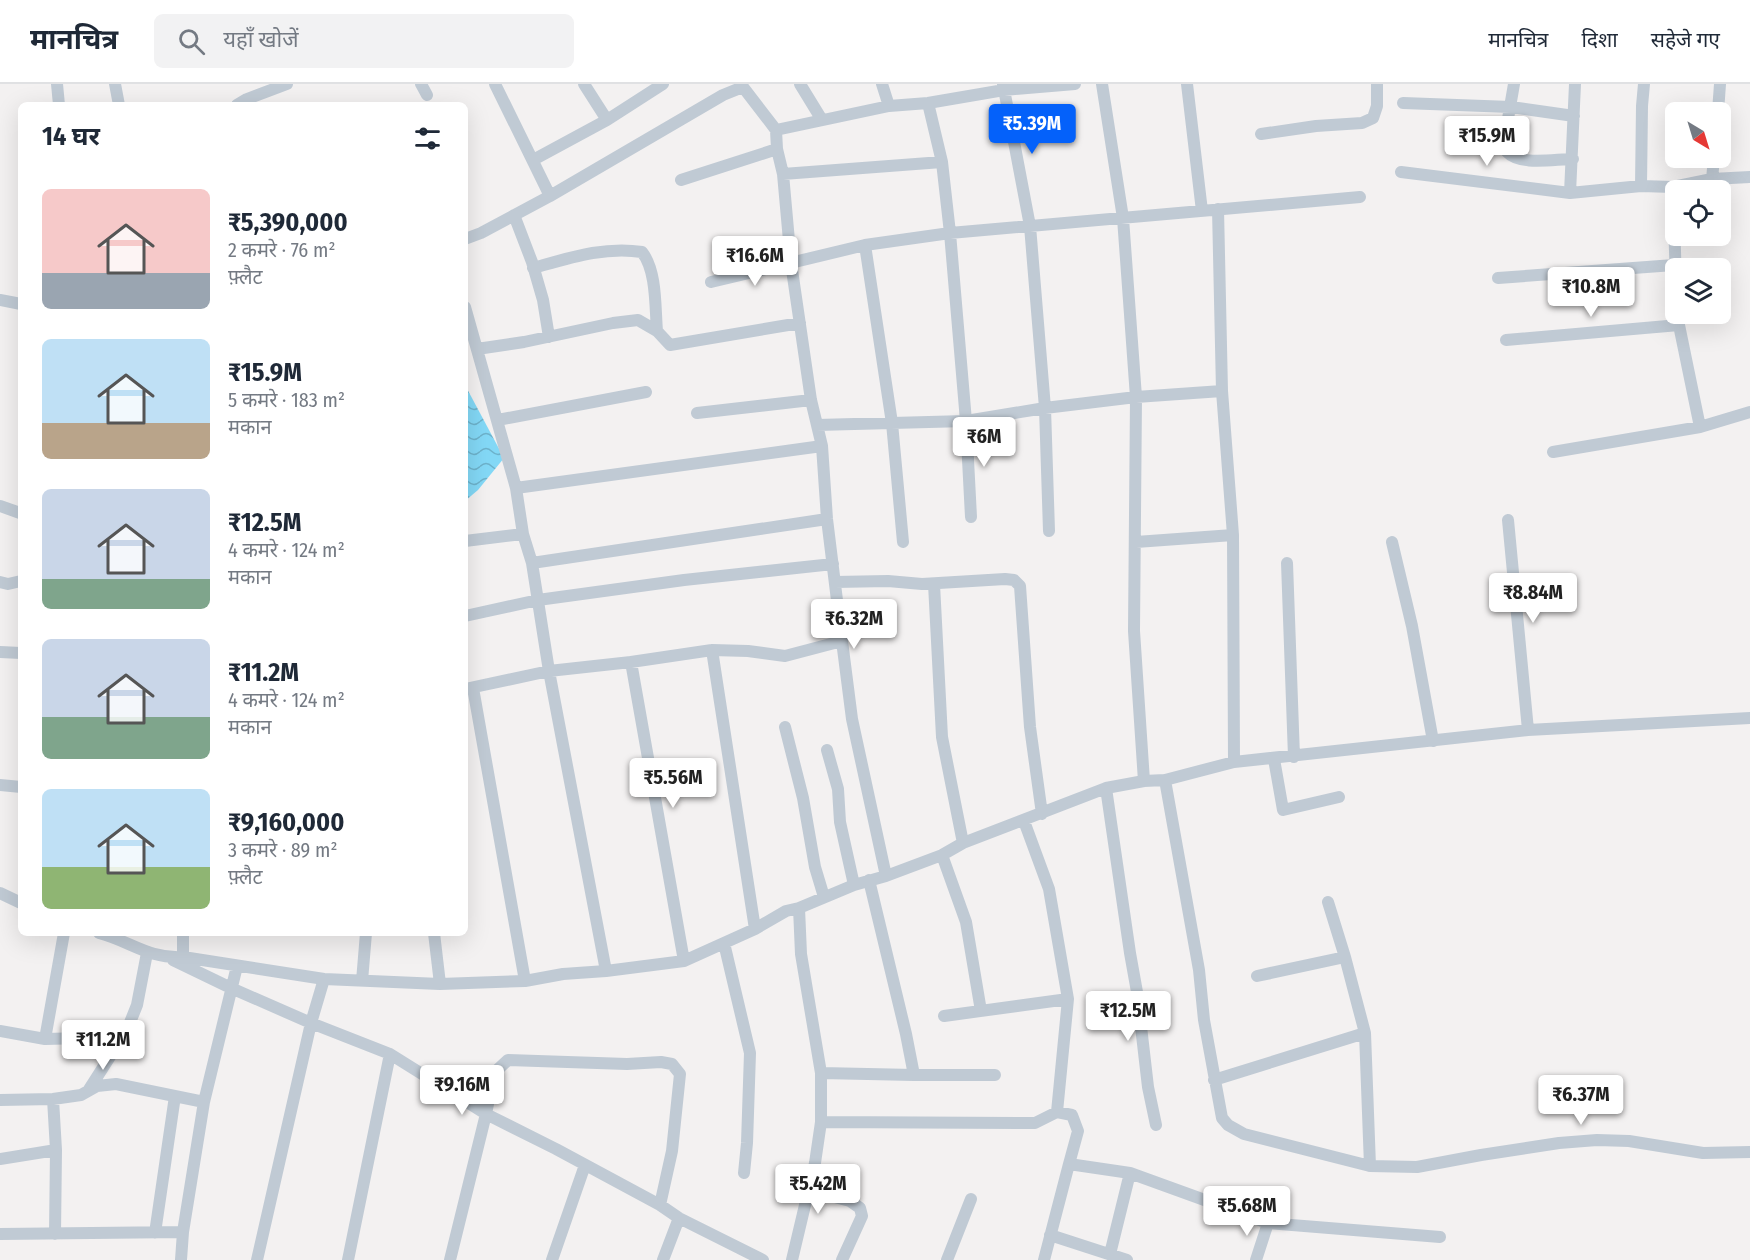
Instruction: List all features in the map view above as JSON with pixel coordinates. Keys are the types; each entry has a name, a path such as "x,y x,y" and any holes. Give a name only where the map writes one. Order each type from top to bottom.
{"street":[{"path":"57,84 59,102"},
{"path":"115,84 118,102"},
{"path":"242,102 287,84"},
{"path":"495,84 550,196"},
{"path":"584,84 608,120"},
{"path":"800,84 822,120"},
{"path":"882,84 890,106"},
{"path":"776,130 890,106 928,103 1004,87 1075,84"},
{"path":"1102,84 1123,218 1136,397 1134,631 1144,780"},
{"path":"1187,84 1202,211"},
{"path":"1260,134 1316,126 1362,123 1372,118 1375,112 1377,84"},
{"path":"1514,84 1505,136 1506,152 1522,160 1573,159"},
{"path":"1570,193 1575,84"},
{"path":"1641,186 1644,84"},
{"path":"1719,102 1720,84"},
{"path":"534,160 608,120 658,85"},
{"path":"468,238 550,196 723,95 743,87 776,130 777,149 783,174 791,263 811,400 822,446 827,519 852,719 886,876"},
{"path":"1004,87 1030,225 1045,408 1049,531"},
{"path":"928,103 942,162 950,233 966,421 971,517"},
{"path":"1403,103 1511,107 1574,116"},
{"path":"681,180 777,149"},
{"path":"783,174 942,162"},
{"path":"1712,179 1713,168"},
{"path":"1401,172 1570,193 1641,186 1665,187"},
{"path":"1707,180 1750,177"},
{"path":"711,282 866,245 950,233 1360,197"},
{"path":"1218,208 1222,391 1233,535 1234,762"},
{"path":"514,215 534,268 543,300 549,337"},
{"path":"866,245 892,423 903,542"},
{"path":"534,268 589,253 642,252 648,261 652,280 657,331"},
{"path":"1498,278 1665,266"},
{"path":"0,300 18,303"},
{"path":"468,318 516,488 523,534 532,563 549,671 606,971"},
{"path":"477,349 638,320 657,331 670,345 800,323"},
{"path":"1506,340 1665,321"},
{"path":"1679,324 1700,427"},
{"path":"817,426 966,421 1045,408 1136,397 1222,391"},
{"path":"498,420 646,392"},
{"path":"697,413 811,400"},
{"path":"1553,452 1700,427 1750,412"},
{"path":"516,488 822,446"},
{"path":"0,506 18,512"},
{"path":"532,563 827,519"},
{"path":"1508,520 1528,730"},
{"path":"468,541 523,534"},
{"path":"1136,542 1233,535"},
{"path":"1392,542 1412,626 1433,741"},
{"path":"1287,563 1294,757"},
{"path":"468,615 538,600 684,580 833,564"},
{"path":"835,582 888,581 922,585 1005,579 1014,580 1020,586 1030,727 1042,814"},
{"path":"0,582 8,584 18,582"},
{"path":"934,584 942,737 963,843"},
{"path":"525,981 469,688 549,671 712,650 748,651 785,656 842,641"},
{"path":"712,650 755,928"},
{"path":"0,652 18,652"},
{"path":"631,662 684,961"},
{"path":"169,958 183,957 324,979 440,984 525,981 563,974 684,961 786,911 942,855 963,843 1106,788 1144,780 1165,780 1234,762 1528,730 1750,718"},
{"path":"785,727 803,798 815,867 824,897"},
{"path":"827,750 838,789 840,822 854,885"},
{"path":"1274,759 1283,810 1339,797"},
{"path":"1165,780 1199,970 1204,1020 1214,1080 1222,1118 1228,1125 1244,1134 1370,1166 1416,1167 1559,1143 1597,1140 1629,1141 1703,1153 1750,1152"},
{"path":"0,785 18,787"},
{"path":"1106,788 1156,1125"},
{"path":"1024,821 1049,889 1068,999 1057,1112"},
{"path":"942,855 966,922 981,1011"},
{"path":"869,880 914,1075"},
{"path":"0,893 18,902"},
{"path":"1328,902 1365,1033 1370,1166"},
{"path":"792,1260 821,1122 821,1073 801,954 799,908"},
{"path":"45,1039 63,936"},
{"path":"110,936 147,953 169,958 311,1023 390,1054 486,1114 660,1205 678,1218 763,1260"},
{"path":"183,936 183,957"},
{"path":"362,981 366,936"},
{"path":"434,936 440,984"},
{"path":"724,943 750,1053 744,1173"},
{"path":"88,1091 123,1037 137,1005 147,953"},
{"path":"1257,976 1345,957"},
{"path":"181,1260 183,1232 204,1102 237,966"},
{"path":"257,1260 311,1023 324,979"},
{"path":"944,1016 1068,999"},
{"path":"0,1031 45,1039 123,1037"},
{"path":"1214,1080 1365,1033"},
{"path":"348,1260 390,1054"},
{"path":"450,1260 494,1073 508,1060 672,1064 680,1074 672,1151 660,1205"},
{"path":"821,1073 995,1075"},
{"path":"0,1100 53,1099 81,1095 97,1086 116,1084 204,1102"},
{"path":"155,1233 175,1096"},
{"path":"53,1099 56,1150 55,1234"},
{"path":"821,1122 1035,1123 1057,1112 1072,1115 1078,1131 1044,1260"},
{"path":"0,1159 56,1150"},
{"path":"1069,1164 1130,1173 1268,1223 1440,1237"},
{"path":"552,1260 585,1165"},
{"path":"1110,1254 1130,1173"},
{"path":"808,1190 850,1201 860,1208 862,1216 842,1260"},
{"path":"947,1260 970,1199"},
{"path":"663,1260 678,1218"},
{"path":"1256,1260 1268,1223"},
{"path":"0,1234 183,1232"},
{"path":"1050,1235 1127,1260"}],"water":[{"path":"468,391 504,458 478,490 468,498"}]}
